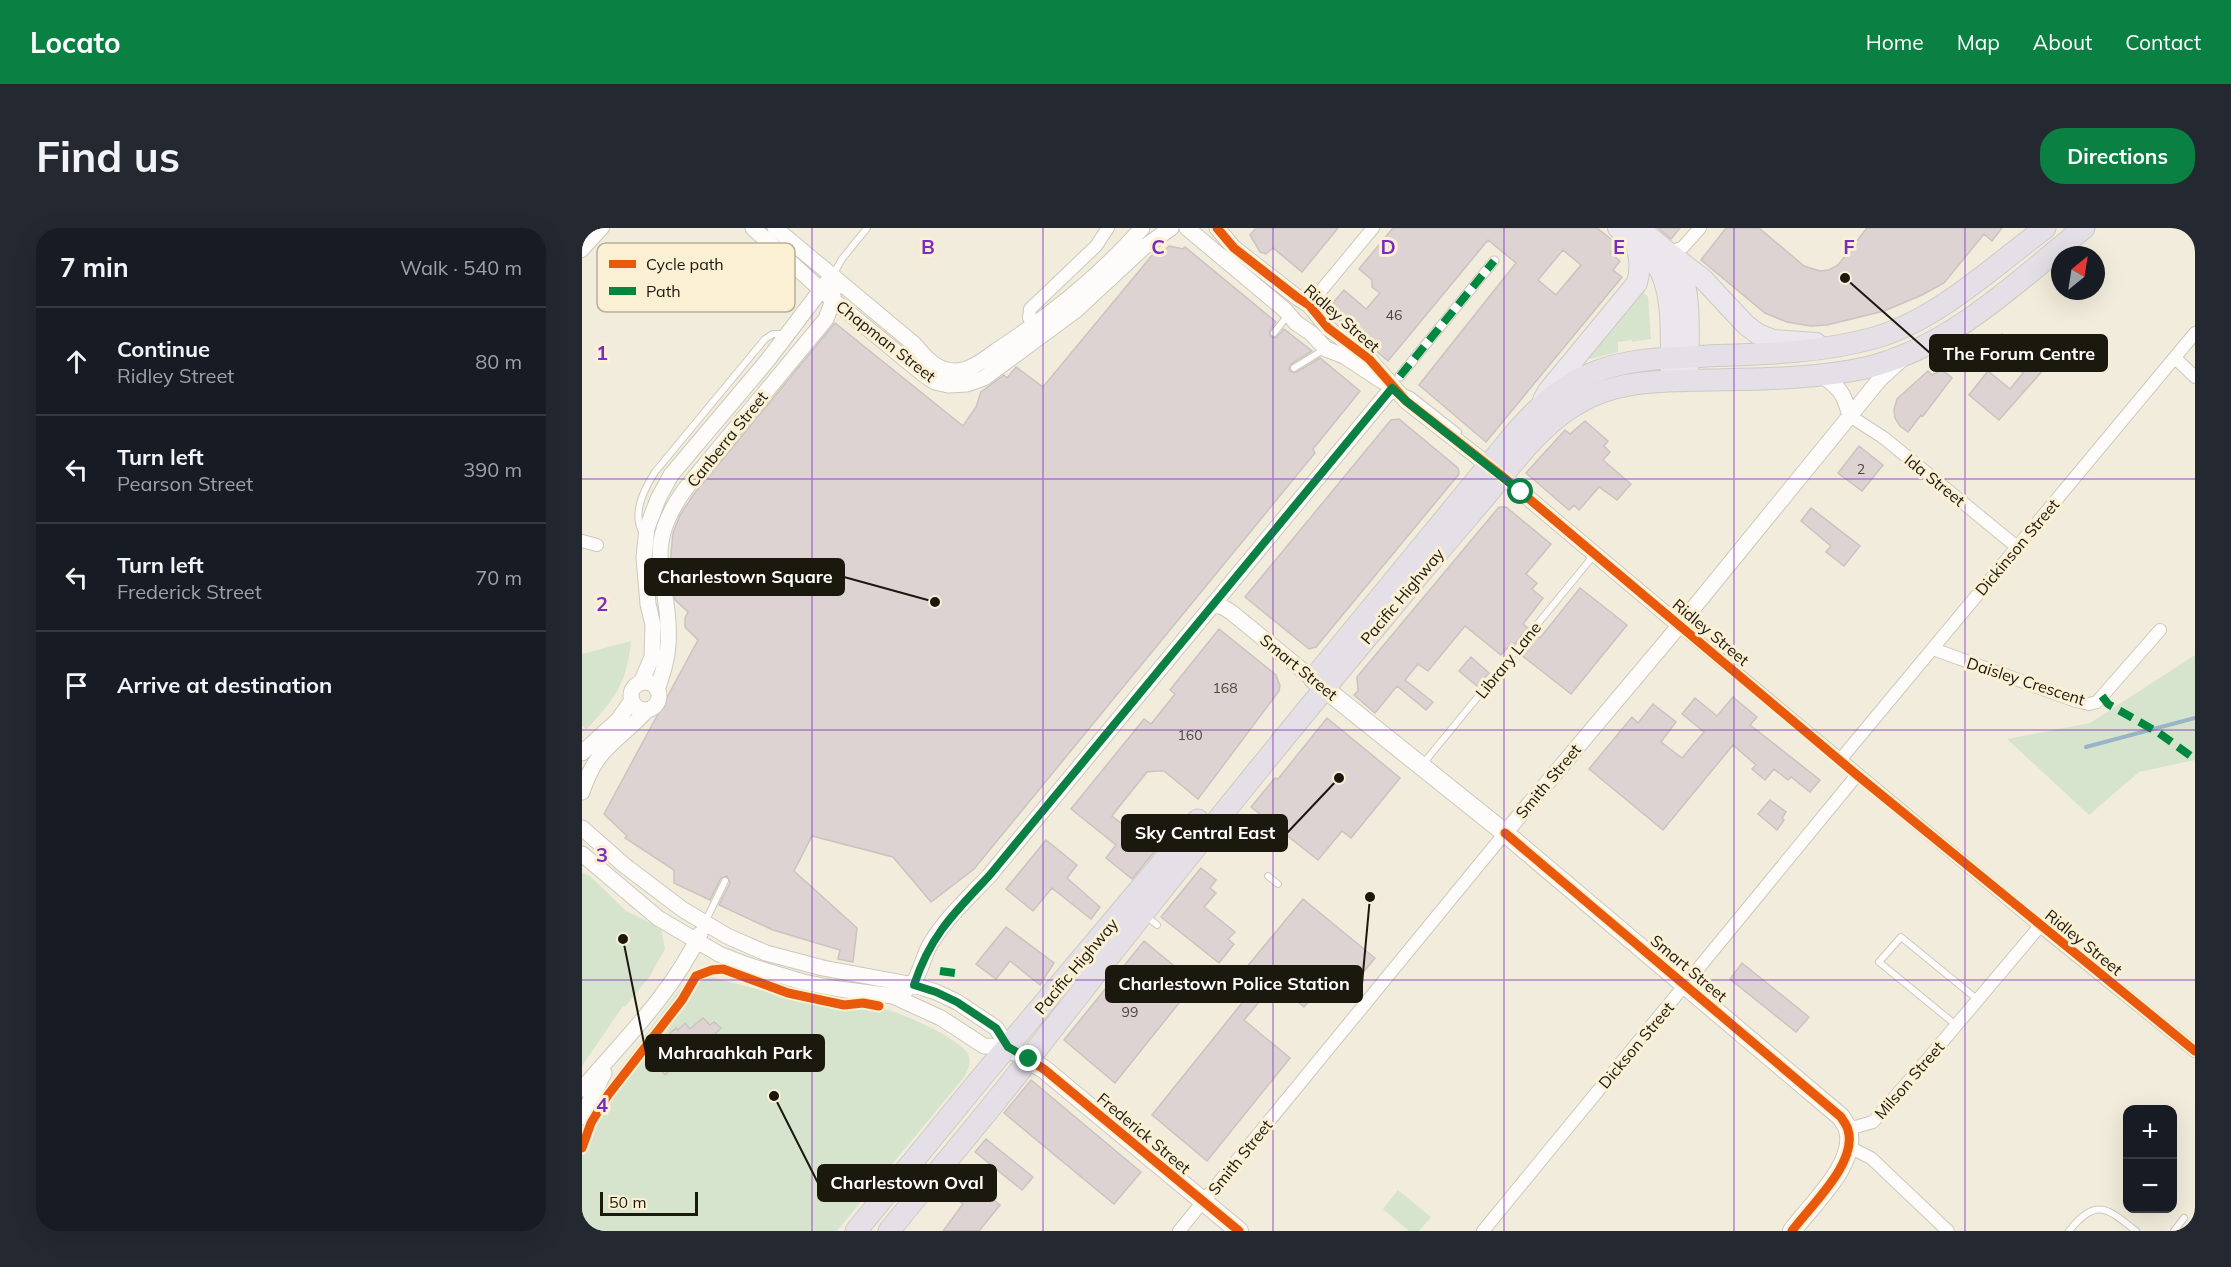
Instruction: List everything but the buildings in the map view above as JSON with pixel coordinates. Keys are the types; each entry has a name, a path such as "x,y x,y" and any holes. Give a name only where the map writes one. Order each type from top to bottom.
{"highway":[{"name":"Pacific Highway","path":"856,1231 1008,1047 1318,684 1495,471 1540,405 1564,388 1594,372 1621,363 1679,357 1815,350 1845,345 1892,331 1954,298 2045,228"},
{"name":"Pacific Highway","path":"1495,471 1542,430 1582,400 1618,387 1680,380 1795,377 1864,368 1906,356 1968,321 2084,228"},
{"name":"Pacific Highway","path":"889,1231 1029,1059 1150,919 1318,684"}],"main road":[{"path":"1618,228 1637,235 1669,253 1703,279 1746,325 1758,334 1773,340 1845,345"},
{"path":"1637,235 1665,282 1679,357 1680,380"},
{"path":"1540,405 1548,391 1636,283 1640,272 1637,235"},
{"path":"1669,253 1680,268 1688,311 1679,357"},
{"name":"Smart Street","path":"1318,684 1505,833 1828,1104 1841,1117 1849,1138"},
{"name":"Frederick Street","path":"1008,1047 1045,1070 1239,1231"},
{"path":"1792,1231 1842,1164 1849,1138"}],"street":[{"path":"582,251 603,228"},
{"name":"Chapman Street","path":"753,228 769,243"},
{"name":"Chapman Street","path":"775,228 794,243"},
{"path":"1034,325 1029,318 1030,309 1096,246 1108,228"},
{"name":"Chapman Street","path":"795,244 914,345 933,364 941,369 953,371 972,367 1034,325 1090,280 1142,228"},
{"name":"Chapman Street","path":"795,266 923,375 935,382 948,385 967,384 984,378 1075,311 1143,248 1171,228"},
{"name":"Ridley Street","path":"1187,228 1325,347 1396,382"},
{"name":"Ridley Street","path":"1217,228 1234,248 1304,302 1328,328 1396,382 1406,401 1495,471 1857,775 2195,1051"},
{"path":"1304,302 1373,228"},
{"path":"1669,253 1688,243 1700,228"},
{"path":"892,996 901,994 914,985 927,951 944,923 989,876 1494,261"},
{"name":"Canberra Street","path":"641,683 652,657 653,643 644,557 645,538 651,514 671,475 788,334 833,275"},
{"name":"Canberra Street","path":"657,690 666,662 668,643 659,552 663,530 670,512 686,488 826,319 833,300 833,275"},
{"name":"Ridley Street","path":"1287,313 1290,303 1304,302"},
{"name":"Dickinson Street","path":"1840,760 2195,333"},
{"name":"Ridley Street","path":"1325,347 1335,343 1338,335"},
{"name":"Smith Street","path":"1179,1231 1880,379 1906,356"},
{"path":"2175,358 2195,377"},
{"path":"1820,374 1838,387 1845,397 1850,416"},
{"name":"Ida Street","path":"1850,416 1884,438 2017,547"},
{"path":"582,541 597,545"},
{"name":"Smart Street","path":"1213,605 1231,612 1318,684"},
{"name":"Daisley Crescent","path":"1933,649 2089,704 2097,702 2160,630"},
{"path":"582,753 618,720 632,700 632,692 641,683 649,683 657,690 659,695 656,705 647,710 610,743 596,760 582,792"},
{"path":"632,700 637,707 647,710"},
{"name":"Dickson Street","path":"1483,1231 1857,775"},
{"name":"Frederick Street","path":"582,828 624,865 682,909 705,923 766,953 823,969 914,985 936,992 957,1002 996,1028 1008,1047"},
{"name":"Frederick Street","path":"582,854 658,918 696,942 747,965 794,980 839,990 892,996 941,1018 984,1046 1008,1047"},
{"path":"582,1089 637,1027 668,987 705,923"},
{"name":"Milson Street","path":"1849,1138 1873,1122 2040,926"},
{"path":"582,1117 618,1046"},
{"path":"1849,1138 1948,1231"}],"lane":[{"path":"833,275 842,259 867,228"},
{"path":"1274,333 1287,313"},
{"path":"1294,368 1325,347"},
{"name":"Library Lane","path":"1421,765 1594,554"},
{"path":"1268,876 1278,884"},
{"path":"705,923 725,881"},
{"path":"1956,1026 1879,962 1901,937 1978,1000"},
{"path":"2069,1231 2085,1213 2102,1209 2112,1212 2136,1231"},
{"path":"2174,1231 2184,1218"}],"green space":[{"path":"1640,289 1648,297 1651,339 1618,342 1618,352 1590,359 1585,353"},
{"path":"631,641 626,669 618,690 586,730 582,725 582,654"},
{"path":"2195,655 2195,760 2139,772 2089,815 2007,739 2090,723"},
{"path":"582,872 591,877 626,911 661,928 665,949 650,976 625,1007 623,1006 582,1066"},
{"path":"693,972 774,993 861,1004 888,1010 919,1022 955,1041 968,1054 970,1063 965,1076 837,1231 582,1231 582,1134 593,1104"},
{"path":"1398,1190 1431,1217 1419,1231 1409,1231 1383,1209"}],"waterway":[{"path":"2086,747 2195,718"}],"marked path":[{"path":"1400,376 1494,261"},
{"path":"2102,696 2108,704 2159,733 2195,759"},
{"path":"940,971 962,974"}],"cycle path":[{"path":"1217,228 1234,248 1309,305 1328,328 1369,359 1406,401 1502,476 1857,775 2195,1051"},
{"path":"1505,833 1841,1117 1848,1130 1849,1143 1846,1156 1830,1184 1792,1231"},
{"path":"582,1148 591,1123 608,1095 682,1000 696,976 723,969 788,993 844,1005 863,1003 879,1006"},
{"path":"1029,1059 1239,1231"}],"place":[{"name":"The Forum Centre","path":"1845,278"},
{"name":"Charlestown Square","path":"935,602"},
{"name":"Sky Central East","path":"1339,778"},
{"name":"Charlestown Police Station","path":"1370,897"},
{"name":"Mahraahkah Park","path":"623,939"},
{"name":"Charlestown Oval","path":"774,1096"}],"route":[{"path":"1029,1059 1008,1047 996,1028 984,1019 957,1002 914,985 920,965 931,944 944,923 989,876 1392,388 1521,492"}]}
